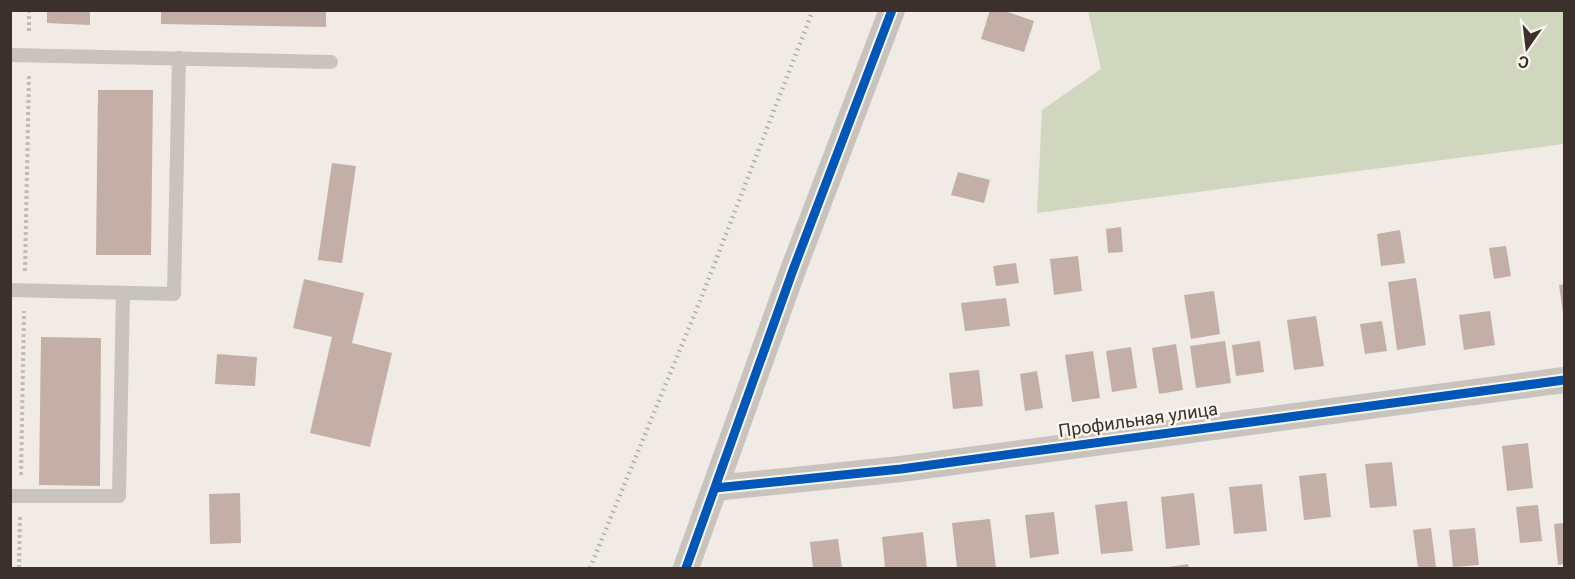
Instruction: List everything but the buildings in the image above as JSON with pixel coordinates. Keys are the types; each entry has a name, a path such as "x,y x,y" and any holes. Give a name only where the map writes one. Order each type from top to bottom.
{"street":[{"path":"686,568 797,259 892,10"},
{"name":"Профильная улица","path":"715,488 913,467 1564,380"}],"lane":[{"path":"10,55 331,62"},
{"path":"10,290 174,294 179,58"},
{"path":"10,496 119,496 123,293"}],"green space":[{"path":"1088,11 1564,11 1564,144 1037,213 1042,110 1101,69"}],"railway":[{"path":"590,568 700,301 813,10"}],"cycle path":[{"path":"686,568 793,270 892,10"},
{"path":"715,488 901,469 1564,380"}]}
